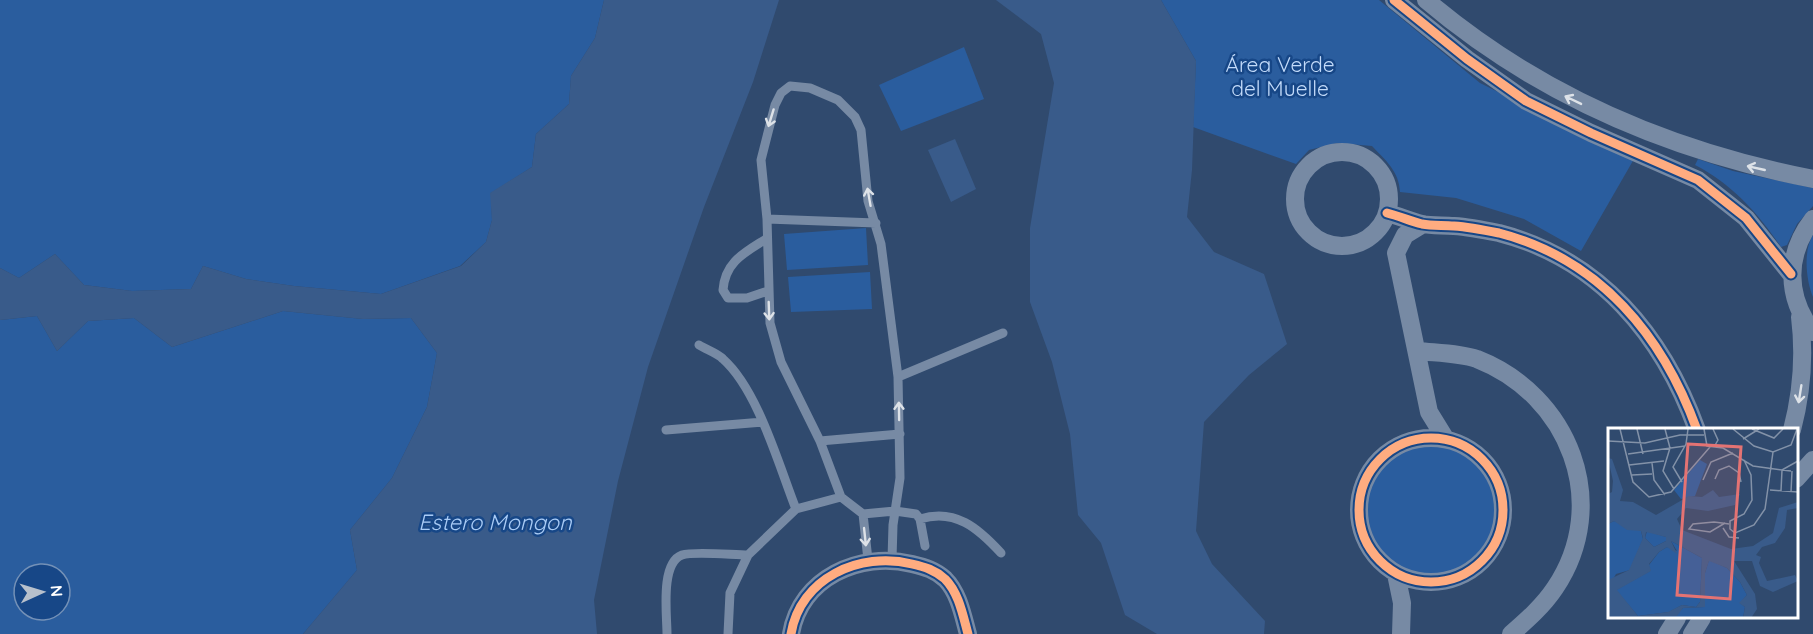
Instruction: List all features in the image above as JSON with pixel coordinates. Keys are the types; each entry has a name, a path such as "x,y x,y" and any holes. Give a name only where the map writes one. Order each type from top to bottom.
{"street":[{"path":"1394,0 1467,60 1526,101 1591,133 1698,180 1730,203 1761,235 1791,274"},
{"path":"1426,0 1482,44 1538,80 1600,112 1726,160 1813,179"},
{"path":"1663,165 1672,141"},
{"path":"1333,152 1349,152 1364,157 1377,167 1386,181 1389,196 1387,213 1381,226 1358,244 1342,246 1327,244 1314,237 1303,225 1297,211 1297,188 1307,168 1319,158 1333,152"},
{"path":"1387,213 1423,224 1457,226 1499,234 1534,246 1585,273 1630,312 1650,336 1676,377 1696,428"},
{"path":"1792,428 1804,365 1800,315 1791,274 1795,250 1813,219"},
{"path":"1396,253 1405,235 1423,224"},
{"path":"1371,236 1389,245 1396,253 1429,412 1445,438"},
{"path":"1800,315 1813,332"},
{"path":"1418,351 1474,358 1503,372 1537,397 1551,412 1566,440 1581,490 1578,534 1569,562 1557,586 1546,601 1511,634"},
{"path":"1420,437 1429,412"},
{"path":"1420,437 1445,438 1474,451 1491,469 1501,492 1503,517 1496,541 1482,561 1461,576 1438,582 1425,582 1396,574 1380,562 1365,542 1358,516 1361,490 1372,466 1391,448 1420,437"},
{"path":"1798,478 1813,460"},
{"path":"792,626 804,600 834,573 868,560 892,559 931,568 946,580 955,593 968,634"},
{"path":"1396,574 1402,594 1401,634"},
{"path":"1402,613 1425,582"},
{"path":"1667,634 1676,619"},
{"path":"1692,634 1701,619"}],"lane":[{"path":"892,559 895,511 900,477 898,377 881,244 868,201 865,148 855,117 838,100 820,91 790,86 781,93 769,120 761,160 767,219 770,323 775,344 820,441 841,497 863,514 895,511 910,511 920,519 925,546"},
{"path":"767,219 876,223"},
{"path":"766,239 737,257 729,266 723,290 728,298 736,299 768,291"},
{"path":"898,377 1004,333"},
{"path":"699,345 723,359 741,381 763,422 796,509"},
{"path":"666,430 763,422"},
{"path":"820,441 900,434"},
{"path":"728,634 730,593 748,555 796,509 841,497"},
{"path":"863,514 868,560"},
{"path":"920,519 940,514 963,520 983,534 1001,552"},
{"path":"667,634 668,573 672,561 683,555 748,555"}],"green space":[{"path":"0,0 604,0 595,38 571,76 569,104 536,134 532,167 491,193 492,220 486,242 460,266 381,294 246,279 203,266 191,289 132,291 84,285 55,254 19,278 0,268"},
{"name":"Área Verde del Muelle","path":"1161,0 1379,0 1480,83 1634,159 1581,251 1524,219 1456,198 1400,192 1394,172 1372,146 1337,143 1309,150 1296,164 1193,127 1196,61"},
{"path":"964,47 984,99 901,131 879,85"},
{"path":"1698,159 1733,171 1813,188 1813,206 1797,224 1787,245 1781,247 1743,200 1721,181 1695,165"},
{"path":"866,228 868,265 787,270 784,234"},
{"path":"1813,235 1813,297 1809,283 1807,257"},
{"path":"870,272 872,309 791,312 788,277"},
{"path":"283,311 363,319 411,318 437,353 427,407 392,478 350,530 357,570 303,634 0,634 0,320 37,316 57,351 88,321 134,318 172,347"},
{"path":"1431,438 1459,443 1482,459 1498,482 1503,510 1498,538 1482,561 1459,577 1431,582 1403,577 1380,561 1364,538 1359,510 1364,482 1380,459 1403,443"}],"water":[{"name":"Estero Mongon","path":"604,0 779,0 753,82 704,207 648,367 618,481 594,600 597,634 303,634 357,570 350,530 392,478 427,407 437,353 411,318 363,319 283,311 172,347 134,318 88,321 57,351 37,316 0,320 0,268 19,278 55,254 84,285 132,291 191,289 203,266 246,279 381,294 461,266 486,242 492,220 490,193 532,167 536,134 569,104 571,76 595,38"},
{"path":"996,0 1161,0 1196,61 1192,170 1187,217 1214,252 1264,274 1287,344 1249,375 1204,422 1196,531 1212,564 1265,621 1264,634 1157,634 1125,615 1101,543 1078,515 1070,434 1052,362 1030,302 1030,228 1054,83 1041,34"},
{"path":"955,139 976,189 951,202 928,150"}],"cycle path":[{"path":"1394,0 1467,59 1526,101 1591,133 1698,180 1746,218 1791,274"},
{"path":"1387,213 1422,224 1465,227 1499,233 1535,245 1568,262 1597,282 1623,306 1646,333 1666,363 1696,428"},
{"path":"1431,438 1459,443 1482,459 1498,482 1503,510 1498,538 1482,561 1459,577 1431,582 1403,577 1380,561 1364,538 1359,510 1364,482 1380,459 1403,443 1431,438"},
{"path":"791,634 797,614 806,598 835,573 853,566 892,561 926,568 945,579 957,598 968,634"}]}
